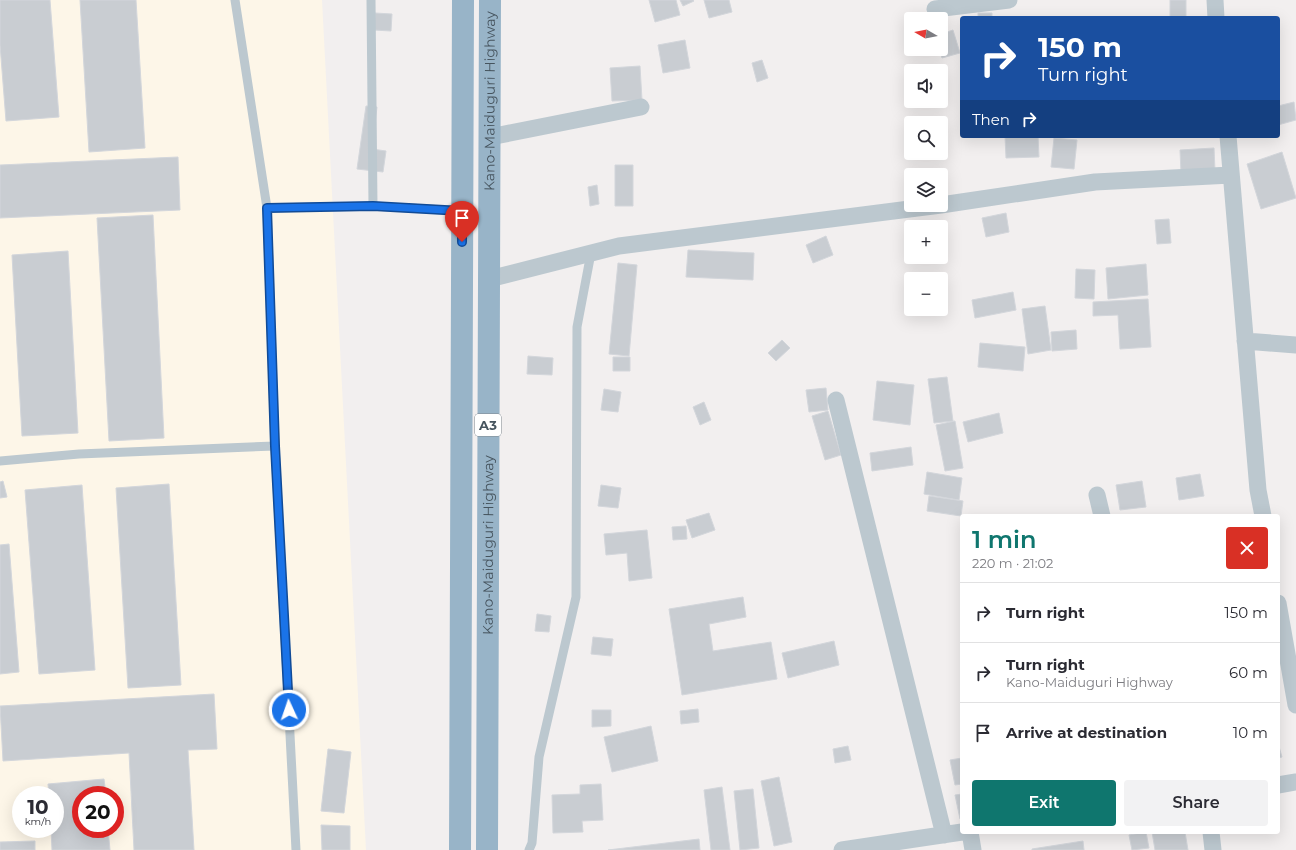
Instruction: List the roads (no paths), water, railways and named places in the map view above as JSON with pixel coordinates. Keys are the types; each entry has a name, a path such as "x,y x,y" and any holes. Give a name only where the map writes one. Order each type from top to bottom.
{"highway":[{"name":"Kano-Maiduguri Highway","path":"460,850 464,0"},
{"name":"Kano-Maiduguri Highway","path":"487,850 490,0"}],"street":[{"path":"935,9 1009,0"},
{"path":"1215,0 1216,16"},
{"path":"490,137 641,107"},
{"path":"1228,138 1258,490 1263,514"},
{"path":"948,204 1095,182 1231,175"},
{"path":"489,279 591,253 634,244 904,210"},
{"path":"1245,342 1296,345"},
{"path":"836,400 944,835"},
{"path":"1097,495 1102,514"},
{"path":"1280,614 1296,705"},
{"path":"1280,785 1296,782"},
{"path":"842,850 960,832"},
{"path":"970,834 973,850"},
{"path":"1211,834 1213,850"}],"lane":[{"path":"235,0 267,208 275,446 296,850"},
{"path":"371,0 373,206"},
{"path":"267,208 373,206 462,211"},
{"path":"529,850 532,843 539,757 576,597 577,327 591,253"},
{"path":"0,461 79,454 275,446"}]}
